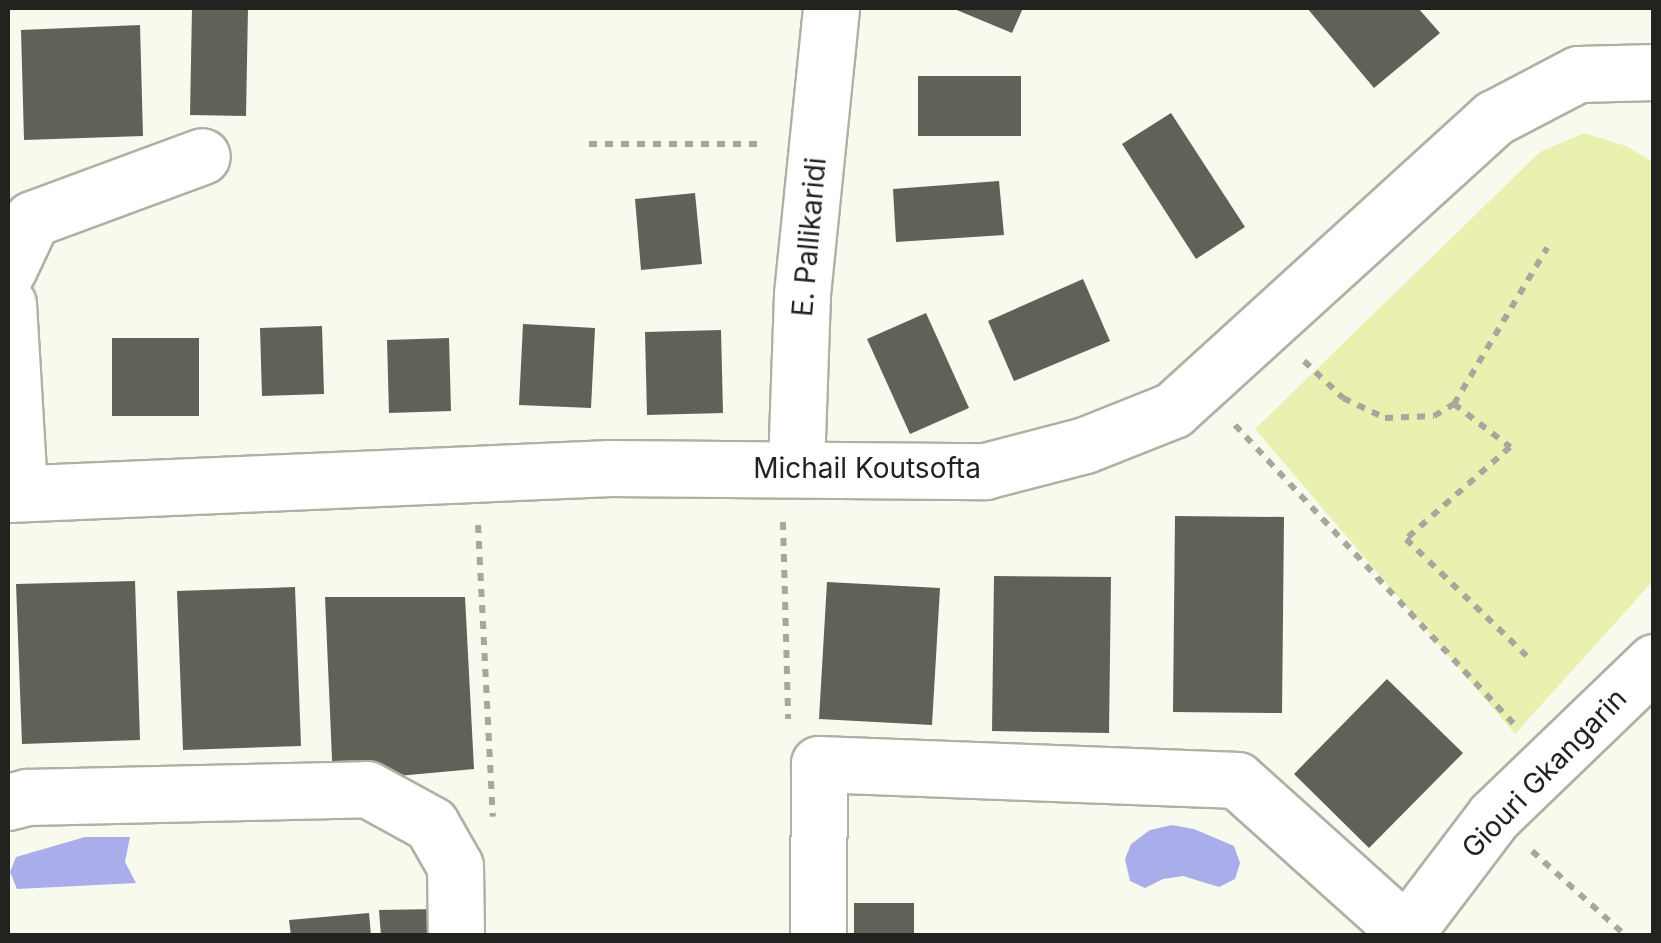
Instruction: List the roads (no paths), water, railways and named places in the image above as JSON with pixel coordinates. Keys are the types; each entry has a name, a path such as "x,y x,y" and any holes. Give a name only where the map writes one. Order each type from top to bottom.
{"street":[{"name":"E. Pallikaridi","path":"789,468 831,8"},
{"name":"Michail Koutsofta","path":"14,493 475,474 789,468 985,471 1085,446 1173,410 1194,386 1494,118 1578,74 1654,72"},
{"path":"8,270 32,218 202,156"},
{"path":"8,304 14,493"},
{"name":"Giouri Gkangarin","path":"1404,933 1494,816 1654,662"},
{"path":"818,936 819,764 1236,780 1404,933"},
{"path":"8,802 27,797 367,789 431,824 455,866 456,936"}],"water":[{"path":"1172,825 1194,829 1234,846 1240,863 1235,879 1219,887 1183,876 1163,879 1145,888 1130,881 1125,859 1131,844 1150,830"},
{"path":"85,837 130,837 125,862 136,883 17,889 10,872 16,857"}]}
